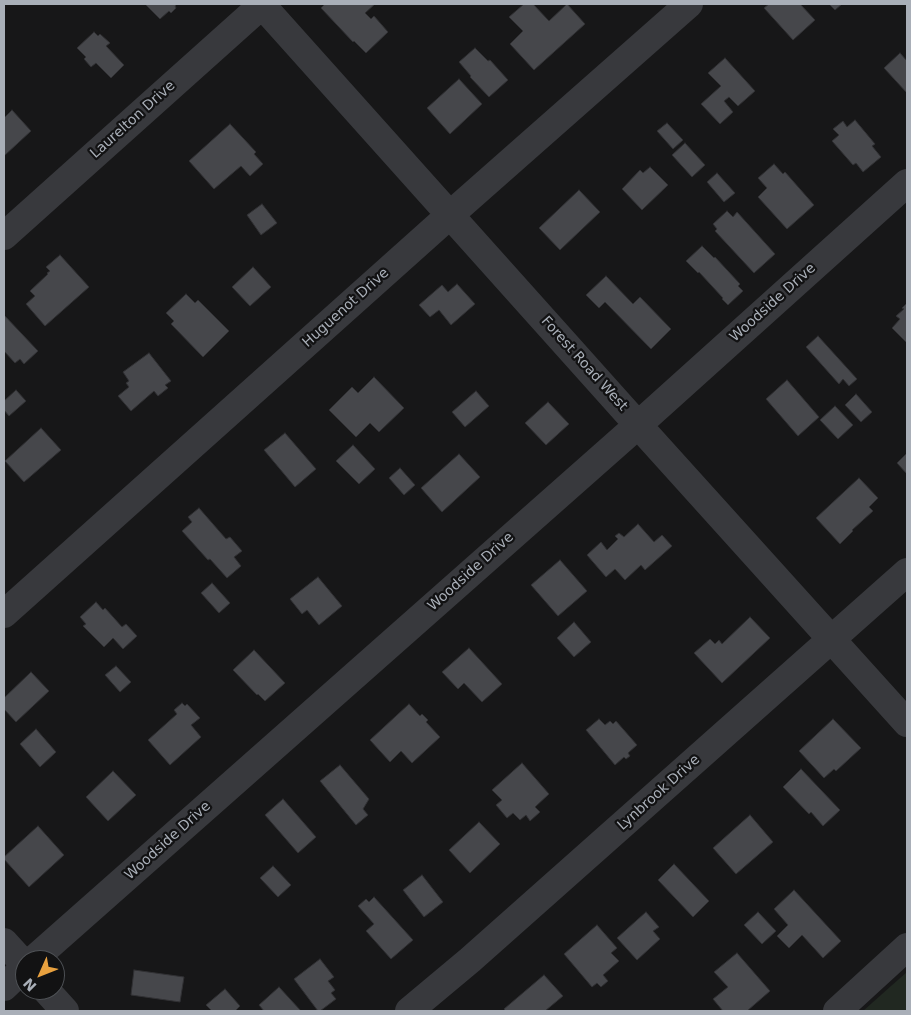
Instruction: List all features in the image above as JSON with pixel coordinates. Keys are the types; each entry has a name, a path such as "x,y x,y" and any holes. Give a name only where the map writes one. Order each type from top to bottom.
{"street":[{"name":"Forest Road West","path":"262,4 907,723"},
{"name":"Laurelton Drive","path":"4,236 262,4"},
{"name":"Huguenot Drive","path":"4,614 688,4"},
{"name":"Woodside Drive","path":"44,950 638,425 907,183"},
{"name":"Lynbrook Drive","path":"409,1011 470,960 907,572"},
{"path":"4,942 15,955"},
{"path":"837,1011 907,947"},
{"path":"4,987 15,976"},
{"path":"55,1000 65,1011"}],"shaded area":[{"path":"907,972 907,1011 863,1011 891,986"}],"building":[{"path":"145,4 177,4 171,13 169,11 160,19"},
{"path":"325,4 375,4 365,13 371,19 374,16 388,32 366,53 321,8"},
{"path":"524,4 533,4 549,21 567,4 585,24 534,70 510,44 523,31 509,17"},
{"path":"769,4 800,4 815,20 793,40 764,8"},
{"path":"829,4 842,4 835,10"},
{"path":"94,32 98,36 100,34 110,43 106,46 124,65 111,78 96,63 91,67 84,59 86,57 77,48"},
{"path":"475,48 488,61 490,60 508,80 489,97 459,62"},
{"path":"900,53 907,61 907,93 884,68"},
{"path":"725,58 755,91 738,106 729,97 724,101 733,112 720,124 701,104 721,86 708,73"},
{"path":"459,79 482,104 450,134 427,108"},
{"path":"12,110 31,131 4,156 4,118"},
{"path":"855,120 875,144 872,146 881,157 863,172 856,163 853,165 832,141 839,135 833,129 843,121 847,127"},
{"path":"667,123 683,140 673,149 657,131"},
{"path":"230,124 256,152 254,154 263,164 250,176 241,166 214,189 189,161"},
{"path":"685,143 705,165 692,177 672,155"},
{"path":"774,164 783,174 785,172 814,205 787,229 758,197 767,188 758,178"},
{"path":"650,167 668,185 642,210 622,189 640,170 643,173"},
{"path":"717,173 735,193 724,202 707,182"},
{"path":"579,190 600,212 560,250 539,228"},
{"path":"262,204 277,223 261,235 247,215"},
{"path":"727,211 733,217 737,212 775,254 754,273 715,231 717,229 713,224"},
{"path":"702,246 740,284 738,286 743,291 728,305 699,272 686,261"},
{"path":"60,255 89,287 45,326 26,304 35,296 30,291 50,271 46,267"},
{"path":"253,267 271,287 250,306 232,287"},
{"path":"606,276 633,304 640,297 671,329 651,349 605,302 599,308 586,295"},
{"path":"457,284 475,304 451,325 439,310 430,317 419,305 442,285 448,292"},
{"path":"186,294 195,303 198,300 229,331 203,357 171,324 174,321 166,313"},
{"path":"907,303 907,343 892,328 900,319 896,316 904,309 902,308"},
{"path":"4,315 38,351 24,364 20,359 15,363 4,351"},
{"path":"818,336 857,379 849,386 843,379 839,384 806,347"},
{"path":"149,353 171,381 165,385 168,388 158,396 154,391 131,411 118,396 129,387 126,383 129,381 123,372"},
{"path":"374,377 404,408 379,432 370,423 356,437 329,410 352,387 358,393"},
{"path":"787,380 819,417 798,436 766,399"},
{"path":"16,390 26,401 9,416 4,410 4,401"},
{"path":"476,391 489,406 465,427 452,412"},
{"path":"856,394 872,412 861,422 845,405"},
{"path":"548,402 569,424 546,445 525,423"},
{"path":"835,406 853,425 838,439 820,420"},
{"path":"41,428 61,450 24,482 5,461"},
{"path":"285,433 316,469 295,487 264,450"},
{"path":"353,445 375,469 359,484 336,461"},
{"path":"907,453 907,474 897,463"},
{"path":"459,454 480,477 442,512 421,488"},
{"path":"400,468 415,485 404,495 389,478"},
{"path":"859,478 878,498 869,507 873,511 840,544 816,518"},
{"path":"199,508 226,539 230,537 242,551 234,557 241,566 227,578 182,531 192,522 188,517"},
{"path":"638,524 654,542 662,535 672,546 645,570 641,565 625,580 615,569 606,577 587,555 601,542 607,550 618,539 615,536 619,533 624,537"},
{"path":"560,560 587,591 558,616 531,585"},
{"path":"318,577 342,606 319,625 307,610 302,614 290,599"},
{"path":"212,583 230,603 219,613 201,593"},
{"path":"96,602 103,610 105,608 122,627 126,624 137,636 123,649 113,638 104,647 83,626 86,624 80,617"},
{"path":"750,617 770,638 722,683 694,653 710,639 715,644 719,640 722,644"},
{"path":"574,622 591,642 574,657 557,638"},
{"path":"469,648 502,684 482,702 464,683 458,689 442,672"},
{"path":"254,650 285,683 265,701 233,670"},
{"path":"116,666 131,682 120,692 105,675"},
{"path":"31,672 49,691 16,722 4,709 4,698"},
{"path":"182,703 185,706 187,704 200,718 191,725 201,737 170,765 148,740 177,714 174,710"},
{"path":"409,704 420,716 422,714 428,720 426,722 440,737 412,763 401,751 390,762 370,740"},
{"path":"599,719 605,725 610,721 613,724 616,721 637,745 628,753 630,756 626,759 624,757 615,765 586,730"},
{"path":"833,719 861,748 836,771 834,769 824,778 799,751"},
{"path":"36,729 56,752 40,767 20,744"},
{"path":"522,763 549,794 535,807 540,812 530,821 526,815 520,820 513,813 507,818 496,805 502,800 492,790"},
{"path":"340,765 369,799 363,809 368,815 356,825 320,781"},
{"path":"801,769 840,810 823,826 811,812 809,814 783,787"},
{"path":"113,771 136,795 108,821 86,797"},
{"path":"283,799 316,837 298,853 265,815"},
{"path":"750,815 773,842 736,874 713,848"},
{"path":"479,822 500,844 470,873 449,850"},
{"path":"38,826 64,855 29,887 4,857"},
{"path":"674,864 709,901 693,917 658,880"},
{"path":"273,866 291,885 278,897 260,878"},
{"path":"422,875 443,902 424,917 403,890"},
{"path":"794,890 841,941 823,958 802,935 789,948 777,936 788,925 774,909"},
{"path":"374,897 413,940 391,959 366,931 374,924 358,906 366,899 369,902"},
{"path":"646,912 659,927 653,931 660,939 637,960 617,938"},
{"path":"758,912 776,931 762,944 744,925"},
{"path":"597,925 617,948 611,953 619,961 603,975 608,981 601,987 597,983 592,987 564,954"},
{"path":"737,953 770,991 747,1011 723,1011 713,999 728,987 714,972"},
{"path":"320,959 334,977 328,981 335,990 331,993 336,999 318,1011 294,979"},
{"path":"134,970 184,977 180,1002 131,995"},
{"path":"544,975 563,996 545,1011 506,1011 504,1009"},
{"path":"279,987 301,1011 264,1011 259,1005"},
{"path":"225,989 240,1006 235,1011 212,1011 206,1005"}]}
